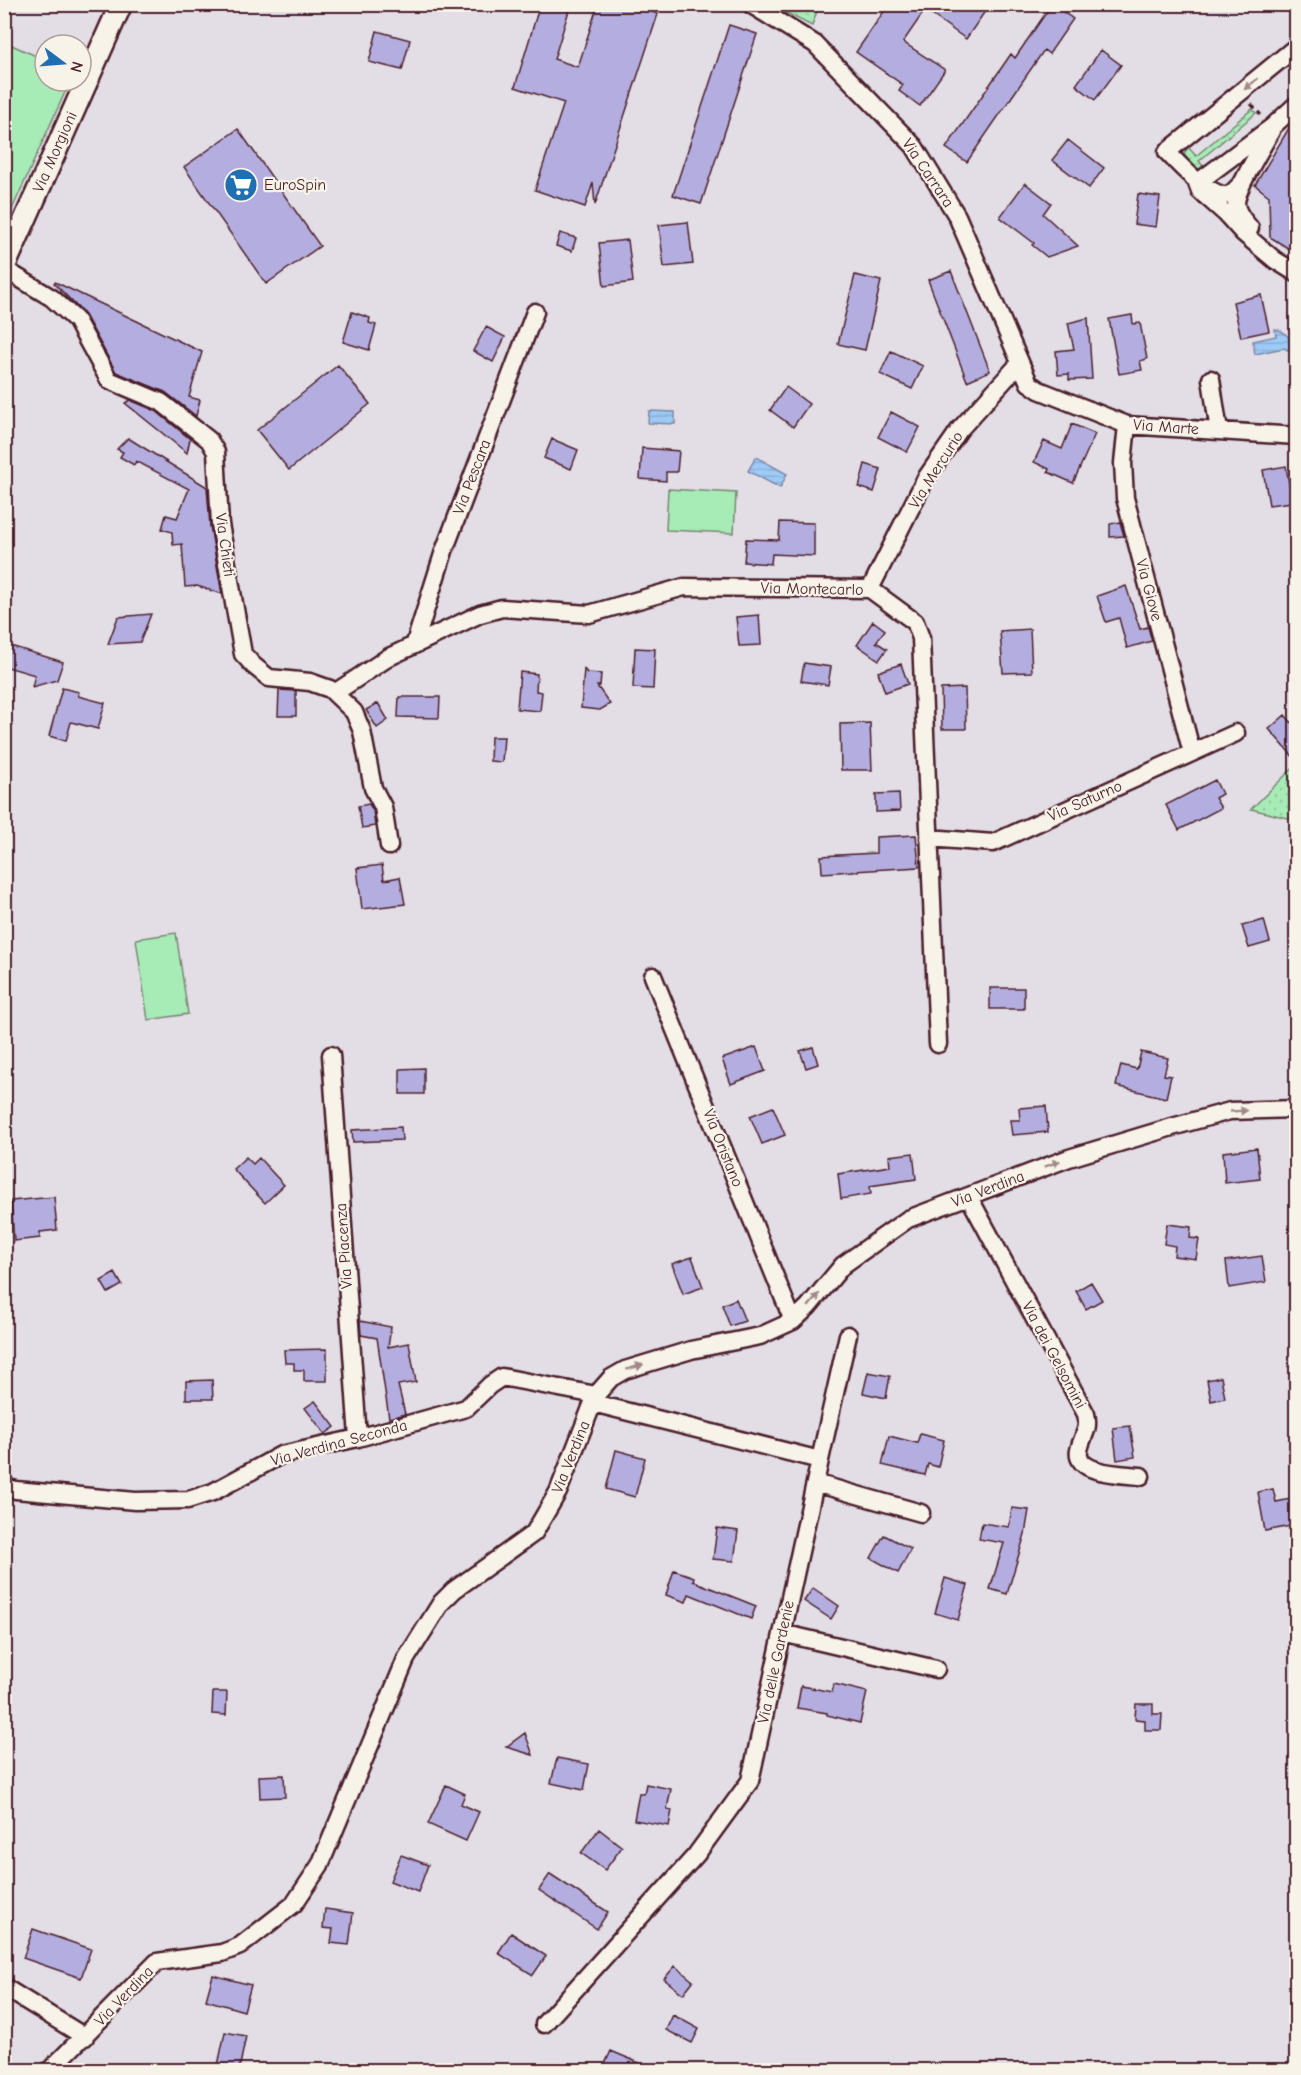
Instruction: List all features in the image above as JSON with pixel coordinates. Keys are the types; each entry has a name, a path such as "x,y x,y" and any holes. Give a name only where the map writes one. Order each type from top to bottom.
{"main road":[{"name":"Via Morgioni","path":"4,268 121,4"}],"street":[{"name":"Via Carrara","path":"750,4 815,44 914,146 957,216 1019,364"},
{"path":"1243,182 1232,193 1224,196 1197,183 1167,153 1296,47"},
{"path":"1197,183 1296,105"},
{"path":"1269,124 1236,203 1240,215 1296,287"},
{"path":"1197,183 1200,191 1243,233 1275,260 1296,273"},
{"name":"Via Chieti","path":"4,268 52,298 76,320 109,380 161,402 209,440 216,452 220,524 243,654 269,678 310,682 336,692 354,712 363,731 371,779 383,807 389,846"},
{"name":"Via Pescara","path":"415,643 444,551 535,312"},
{"name":"Via Marte","path":"1019,364 1029,382 1039,390 1128,425 1296,436"},
{"name":"Via Mercurio","path":"870,589 926,478 960,429 1019,364"},
{"path":"1211,379 1219,430"},
{"name":"Via Giove","path":"1128,425 1123,463 1125,498 1192,753"},
{"name":"Via Montecarlo","path":"336,692 389,657 415,643 480,614 502,608 590,614 684,587 870,589 915,622 921,638 938,1044"},
{"name":"Via Saturno","path":"929,838 993,843 1236,733"},
{"name":"Via Oristano","path":"653,976 793,1321"},
{"name":"Via Piacenza","path":"331,1055 358,1438"},
{"name":"Via Verdina","path":"50,2070 157,1962 222,1953 240,1946 294,1904 320,1865 406,1659 441,1603 454,1590 534,1533 558,1492 595,1399 611,1378 625,1370 691,1350 760,1336 793,1321 808,1307 843,1265 908,1219 1069,1158 1230,1111 1296,1108"},
{"name":"Via dei Gelsomini","path":"969,1197 1086,1414 1088,1422 1079,1457 1094,1471 1142,1476"},
{"name":"Via delle Gardenie","path":"544,2024 696,1855 750,1781 848,1335"},
{"name":"Via Verdina Seconda","path":"4,1487 135,1501 188,1500 222,1488 281,1455 358,1438 466,1408 490,1384 502,1377 595,1399"},
{"path":"595,1399 820,1460"},
{"path":"815,1483 921,1513"},
{"path":"782,1633 936,1669"},
{"path":"4,1987 85,2037"}],"path":[{"path":"1246,98 1269,124"}],"green space":[{"path":"771,5 819,5 812,26"},
{"path":"5,42 33,55 33,93 65,93 9,216 4,213"},
{"path":"1252,109 1256,113 1199,161 1206,170 1196,167 1188,160 1184,154 1188,147 1196,156"},
{"path":"668,489 736,493 734,533 666,530"},
{"path":"1296,765 1296,820 1251,809"},
{"path":"176,933 188,1014 148,1020 136,939"}],"water":[{"path":"1275,329 1287,336 1290,349 1284,348 1255,354 1253,341 1276,336"},
{"path":"649,411 675,412 675,424 648,423"},
{"path":"756,457 787,474 780,488 748,471"}],"building":[{"path":"540,4 571,4 554,59 578,67 598,4 628,4 658,14 595,205 593,183 585,207 535,190 564,103 515,87"},
{"path":"889,4 990,4 966,39 925,10 903,42 945,70 920,106 899,91 903,85 856,52"},
{"path":"1052,4 1073,19 1049,54 1044,50 967,162 946,148 1011,54 1015,58"},
{"path":"729,25 757,34 701,204 673,195"},
{"path":"377,31 410,40 402,70 369,62"},
{"path":"1101,50 1121,65 1095,100 1076,85"},
{"path":"1296,119 1296,253 1270,237 1269,196 1255,185"},
{"path":"238,129 320,246 266,284 184,167"},
{"path":"1068,140 1104,168 1089,188 1052,160"},
{"path":"1025,183 1051,203 1043,214 1078,246 1047,257 1032,245 1034,243 1000,217"},
{"path":"1138,194 1160,197 1156,227 1134,224"},
{"path":"688,222 693,264 664,267 659,225"},
{"path":"560,233 576,238 572,251 556,246"},
{"path":"628,240 633,282 604,286 599,243"},
{"path":"951,271 990,371 967,381 928,280"},
{"path":"855,275 881,281 865,350 838,344"},
{"path":"55,282 202,352 189,397 200,400 196,416 165,392 116,372 85,315"},
{"path":"1261,295 1269,331 1241,337 1233,302"},
{"path":"352,312 370,318 369,323 376,325 369,350 343,342"},
{"path":"1132,315 1133,324 1140,323 1147,359 1140,361 1142,370 1119,374 1109,319"},
{"path":"1088,318 1092,379 1069,380 1069,374 1058,375 1056,351 1074,349 1068,323"},
{"path":"486,327 505,337 493,362 473,351"},
{"path":"891,351 923,366 912,389 880,374"},
{"path":"338,365 370,404 289,470 257,430"},
{"path":"786,387 809,404 793,427 770,410"},
{"path":"130,400 156,411 190,439 187,453 125,403"},
{"path":"891,412 920,427 907,452 878,437"},
{"path":"1072,424 1095,434 1073,483 1048,472 1049,469 1034,462 1044,441 1062,449"},
{"path":"128,438 207,487 210,526 222,594 197,586 185,587 182,544 173,545 172,532 162,529 166,515 177,518 189,489 136,461 134,465 120,457 123,452 117,449"},
{"path":"552,439 578,450 571,469 544,458"},
{"path":"642,448 679,451 677,472 666,472 666,481 640,479"},
{"path":"865,464 881,469 874,492 859,487"},
{"path":"1286,466 1292,502 1269,505 1263,470"},
{"path":"780,522 814,523 814,556 772,554 771,564 744,562 746,539 779,540"},
{"path":"1120,522 1124,536 1110,537 1110,524"},
{"path":"1126,586 1140,629 1148,627 1152,641 1127,648 1119,618 1106,622 1097,596"},
{"path":"151,614 140,642 108,644 118,617"},
{"path":"759,615 761,645 739,646 736,617"},
{"path":"873,621 885,630 876,642 887,649 879,660 857,645"},
{"path":"1030,629 1032,672 1003,673 1000,631"},
{"path":"4,644 63,662 57,680 32,687 35,675 4,666"},
{"path":"635,648 655,649 653,689 633,688"},
{"path":"804,663 831,667 828,685 801,681"},
{"path":"901,664 908,684 885,692 878,672"},
{"path":"584,669 587,673 601,674 600,686 597,686 610,704 600,710 581,708"},
{"path":"520,672 537,674 536,691 542,692 540,711 517,709"},
{"path":"62,688 79,692 78,696 105,703 98,729 71,722 66,741 49,736"},
{"path":"965,688 966,729 942,729 941,689"},
{"path":"279,690 296,691 296,716 278,716"},
{"path":"399,697 440,697 439,718 398,717"},
{"path":"378,703 388,720 377,728 366,710"},
{"path":"1285,715 1296,728 1296,760 1269,729"},
{"path":"870,723 872,770 841,770 840,724"},
{"path":"491,737 504,737 502,762 490,761"},
{"path":"1215,780 1222,794 1215,798 1221,808 1179,830 1166,805"},
{"path":"899,793 900,811 876,812 876,794"},
{"path":"369,804 373,810 375,826 362,828 358,806"},
{"path":"916,835 919,867 822,873 821,856 876,853 876,837"},
{"path":"382,865 384,880 400,877 405,904 362,909 357,868"},
{"path":"1264,920 1270,942 1249,948 1242,926"},
{"path":"990,988 1024,988 1024,1009 990,1009"},
{"path":"756,1047 765,1071 731,1084 722,1059"},
{"path":"813,1047 818,1064 806,1068 800,1051"},
{"path":"1141,1052 1168,1058 1164,1075 1171,1076 1166,1098 1116,1086 1121,1065 1137,1069"},
{"path":"424,1068 424,1094 400,1094 400,1069"},
{"path":"1046,1106 1048,1132 1012,1135 1010,1120 1020,1120 1019,1108"},
{"path":"773,1107 785,1135 762,1144 750,1116"},
{"path":"401,1127 402,1140 353,1142 352,1130"},
{"path":"1257,1148 1260,1179 1225,1183 1223,1152"},
{"path":"913,1153 916,1179 870,1186 871,1194 841,1199 838,1174 890,1166 889,1156"},
{"path":"246,1157 253,1164 259,1158 284,1185 265,1203 233,1169"},
{"path":"54,1197 57,1230 40,1232 40,1238 14,1241 11,1201"},
{"path":"1167,1224 1191,1227 1190,1238 1199,1239 1196,1259 1174,1256 1175,1246 1164,1244"},
{"path":"1262,1256 1266,1282 1229,1288 1226,1261"},
{"path":"692,1257 703,1287 683,1294 672,1264"},
{"path":"115,1273 122,1285 108,1293 101,1281"},
{"path":"1091,1282 1102,1300 1086,1309 1076,1291"},
{"path":"736,1299 745,1321 730,1326 722,1305"},
{"path":"360,1321 391,1327 388,1347 409,1343 416,1382 398,1385 405,1414 389,1418 377,1338 361,1335"},
{"path":"327,1349 327,1381 304,1381 304,1370 294,1370 294,1363 285,1363 284,1350"},
{"path":"868,1372 890,1376 886,1398 863,1393"},
{"path":"1221,1377 1225,1398 1211,1401 1207,1380"},
{"path":"212,1380 213,1399 186,1399 186,1381"},
{"path":"315,1401 335,1427 325,1434 305,1408"},
{"path":"1130,1426 1135,1457 1117,1460 1113,1428"},
{"path":"920,1434 944,1440 938,1467 928,1464 925,1475 882,1465 889,1436 917,1443"},
{"path":"616,1450 645,1458 635,1497 606,1489"},
{"path":"1273,1489 1276,1502 1296,1498 1296,1525 1265,1531 1258,1492"},
{"path":"1012,1508 1029,1510 1025,1534 1007,1594 990,1589 1004,1543 979,1539 982,1523 1009,1527"},
{"path":"717,1528 738,1531 734,1561 713,1559"},
{"path":"884,1535 911,1549 898,1573 871,1558"},
{"path":"674,1570 694,1577 693,1581 756,1606 751,1619 689,1594 686,1602 666,1595"},
{"path":"945,1578 968,1585 958,1620 935,1613"},
{"path":"813,1588 839,1606 831,1619 804,1601"},
{"path":"834,1684 867,1692 860,1723 827,1715 827,1713 797,1708 801,1686 832,1692"},
{"path":"213,1692 227,1692 226,1715 212,1714"},
{"path":"1136,1704 1153,1704 1153,1714 1162,1714 1161,1730 1145,1730 1145,1720 1135,1719"},
{"path":"525,1733 533,1755 506,1747"},
{"path":"557,1758 589,1764 584,1790 551,1783"},
{"path":"284,1775 285,1797 260,1798 259,1776"},
{"path":"646,1784 671,1789 667,1809 672,1810 669,1826 634,1820 639,1793 644,1794"},
{"path":"446,1785 465,1794 461,1804 479,1812 466,1841 428,1824"},
{"path":"599,1829 622,1847 605,1870 581,1853"},
{"path":"401,1855 428,1865 418,1892 390,1881"},
{"path":"550,1874 608,1912 597,1929 539,1890"},
{"path":"325,1909 353,1913 349,1945 331,1943 333,1929 323,1928"},
{"path":"33,1929 91,1949 81,1978 23,1958"},
{"path":"511,1933 546,1956 533,1975 498,1953"},
{"path":"675,1966 693,1981 683,1994 664,1979"},
{"path":"213,1975 251,1985 244,2011 206,2000"},
{"path":"673,2015 699,2029 692,2043 666,2030"},
{"path":"225,2032 246,2036 239,2070 217,2070"},
{"path":"611,2051 656,2070 602,2070"}],"place":[{"name":"EuroSpin","path":"241,185"}]}
